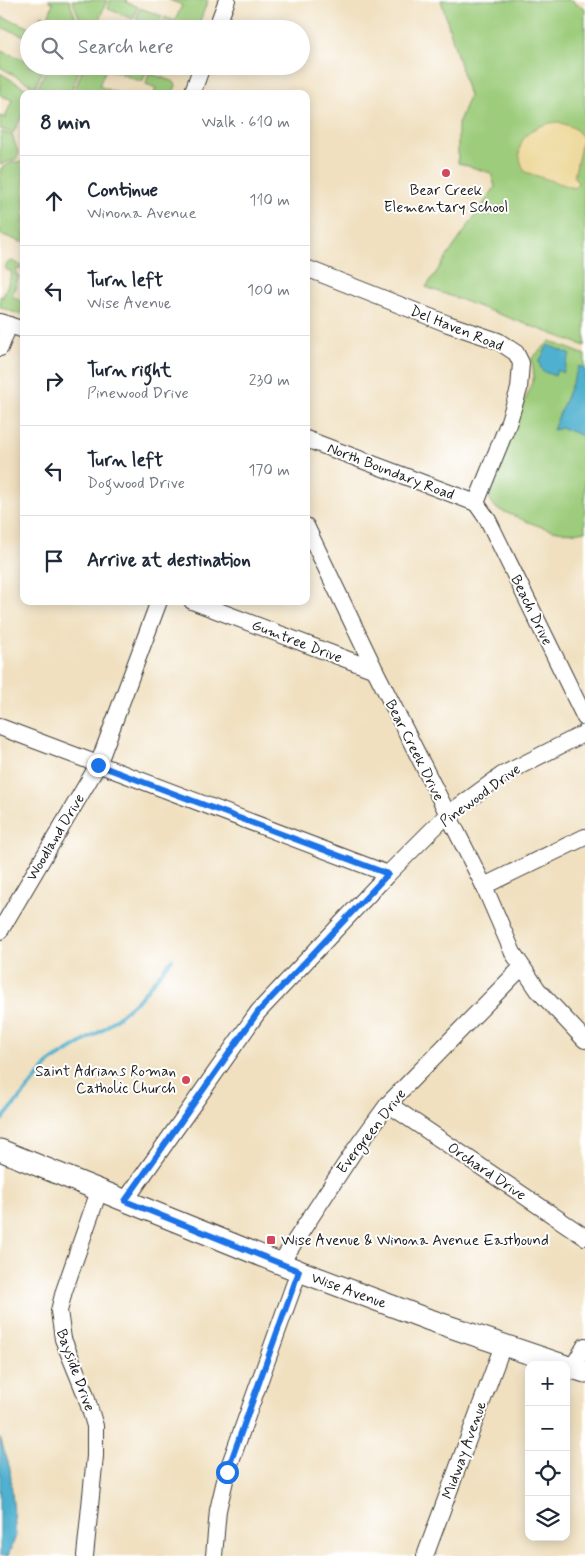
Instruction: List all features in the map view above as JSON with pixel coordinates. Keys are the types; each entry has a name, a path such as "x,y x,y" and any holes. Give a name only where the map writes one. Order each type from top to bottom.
{"main road":[{"name":"Wise Avenue","path":"0,1150 290,1267 571,1368"}],"street":[{"path":"219,20 227,0"},
{"path":"193,90 199,75"},
{"name":"Del Haven Road","path":"310,270 448,324 498,341 516,353 521,363 519,389 508,424 476,502"},
{"path":"0,348 11,326"},
{"name":"North Boundary Road","path":"310,440 476,502"},
{"name":"Beach Drive","path":"476,502 488,520 585,718"},
{"name":"Bear Creek Drive","path":"310,534 374,670 484,886 521,968 538,990 585,1040"},
{"name":"Woodland Drive","path":"0,931 98,765 158,605"},
{"name":"Gumtree Drive","path":"203,605 374,670"},
{"path":"0,727 388,874"},
{"name":"Pinewood Drive","path":"125,1201 258,1012 388,874 447,815 502,775 585,733"},
{"path":"484,886 585,836"},
{"name":"Evergreen Drive","path":"214,1556 218,1510 227,1472 290,1267 356,1148 388,1104 521,968"},
{"name":"Orchard Drive","path":"388,1104 585,1236"},
{"name":"Bayside Drive","path":"85,1556 95,1456 95,1426 85,1392 63,1339 59,1311 64,1291 100,1190"},
{"name":"Midway Avenue","path":"426,1556 503,1344"},
{"path":"571,1368 585,1346"}],"green space":[{"path":"48,0 69,0 76,20 38,20 41,15 48,18 53,3"},
{"path":"72,0 107,0 99,20 80,19"},
{"path":"110,0 127,0 126,2 138,7 133,19 108,9"},
{"path":"169,0 208,0 200,20 175,20 182,5"},
{"path":"441,0 573,0 574,3 585,8 585,346 426,287 495,187 491,173 458,163 458,124 469,96"},
{"path":"140,8 162,16 160,20 136,19"},
{"path":"2,17 20,24 20,34 0,27"},
{"path":"1,51 20,58 20,75 41,75 35,87 0,67"},
{"path":"0,73 28,90 20,90 20,120 13,133 0,129 0,116 5,118 12,100 0,95"},
{"path":"44,75 77,75 72,90 37,89"},
{"path":"80,75 104,75 99,86 110,90 75,90"},
{"path":"124,75 145,75 142,82"},
{"path":"148,75 155,75 174,82 176,85 174,90 155,90 156,88 146,84"},
{"path":"0,132 12,135 19,154 16,159 0,165"},
{"path":"13,162 20,162 20,242 0,234 0,169"},
{"path":"12,261 20,265 20,269 17,269 16,275 19,276 12,296 20,300 20,315 0,307 0,296 3,297 12,272 5,269 7,263"},
{"path":"550,341 585,355 585,531 563,532 552,530 497,509 490,500 490,492 534,377 532,358"}],"sand":[{"path":"559,122 574,128 583,137 574,177 578,183 574,188 525,172 521,161 519,152 525,136 539,126"}],"water":[{"path":"548,345 570,354 563,373 557,370 555,376 542,371 539,362"},
{"path":"579,366 585,368 585,437 563,428 553,430"},
{"path":"0,1437 10,1469 16,1536 8,1556 0,1556"}],"waterway":[{"path":"0,1122 50,1062 104,1029 140,998 172,959"}],"place":[{"name":"Bear Creek Elementary School","path":"446,173"},
{"name":"Saint Adrians Roman Catholic Church","path":"186,1080"},
{"name":"Wise Avenue & Winona Avenue Eastbound","path":"271,1240"}],"route":[{"path":"98,765 388,874 258,1012 231,1048 191,1110 125,1201 299,1271 227,1472"}]}
